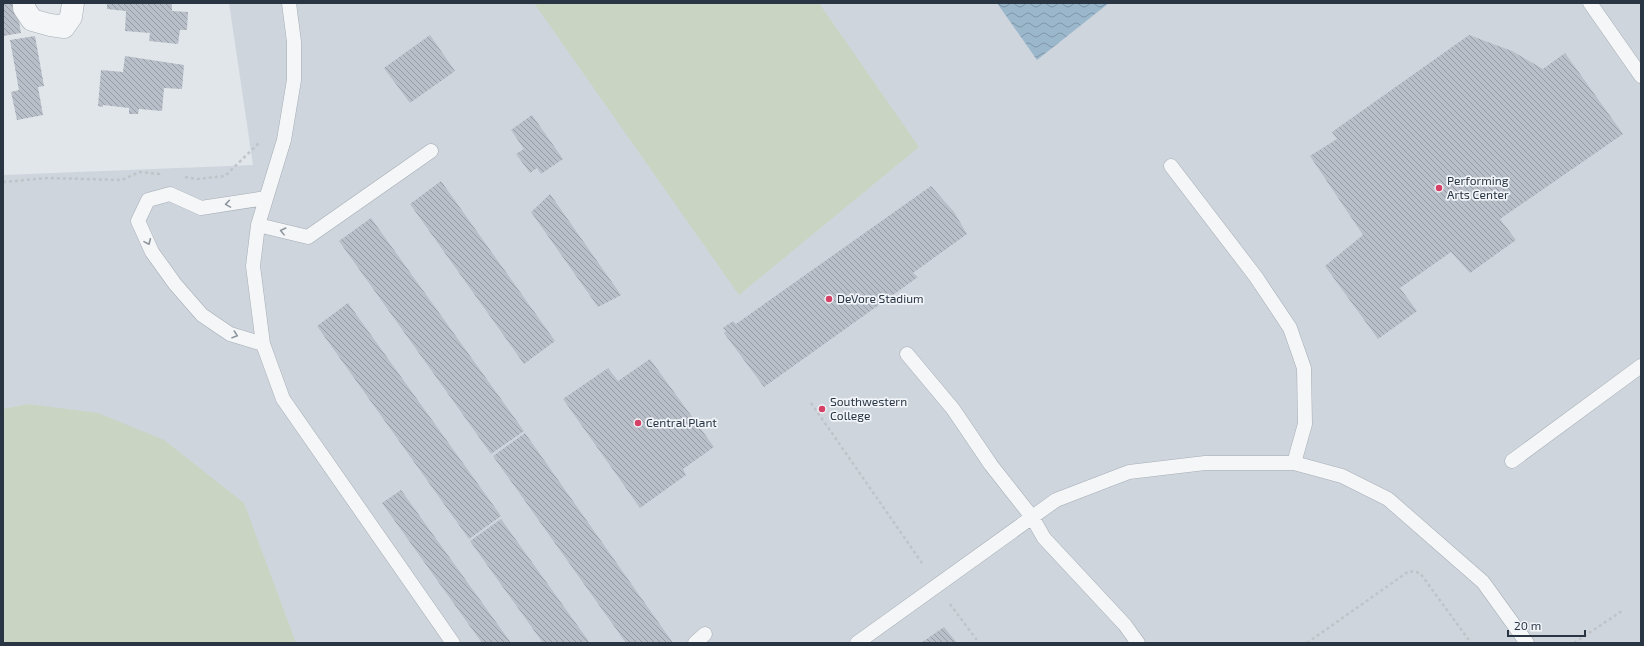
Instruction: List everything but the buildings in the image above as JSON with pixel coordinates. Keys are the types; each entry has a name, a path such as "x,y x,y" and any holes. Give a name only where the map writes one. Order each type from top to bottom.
{"street":[{"path":"24,3 24,8 32,20 50,25 64,26 71,17 72,3"}],"lane":[{"path":"289,3 294,42 294,80 284,140 258,225 253,266 263,344 283,399 453,643"},
{"path":"1590,3 1641,76"},
{"path":"258,225 308,237 431,151"},
{"path":"1171,166 1256,277 1290,328 1304,368 1304,424 1294,463"},
{"path":"263,344 230,334 202,315 175,284 152,252 138,221 148,200 170,194 201,208 266,198"},
{"path":"907,354 953,409 991,465 1032,517 1044,538 1125,625 1138,643"},
{"path":"1512,461 1641,366"},
{"path":"857,643 1056,500 1130,472 1205,463 1294,463 1342,476 1388,499 1483,582 1528,643"}],"path":[{"path":"183,177 197,179 225,176 260,144 266,125 287,123"},
{"path":"3,182 47,178 122,180 139,172 161,174"},
{"path":"811,403 922,563"},
{"path":"1307,643 1409,571 1420,573 1471,643"},
{"path":"950,604 979,643"},
{"path":"1574,643 1622,611"}],"shaded area":[{"name":"Southwestern College","path":"229,3 1641,3 1641,643 3,643 3,175 253,165"}],"green space":[{"path":"534,3 819,3 919,147 739,295"},
{"path":"28,404 98,413 164,440 244,503 296,643 3,643 3,409"}],"water":[{"path":"997,3 1109,3 1037,60"}],"place":[{"name":"Performing Arts Center","path":"1439,188"},
{"name":"DeVore Stadium","path":"829,299"},
{"name":"Southwestern College","path":"822,409"},
{"name":"Central Plant","path":"638,423"}]}
